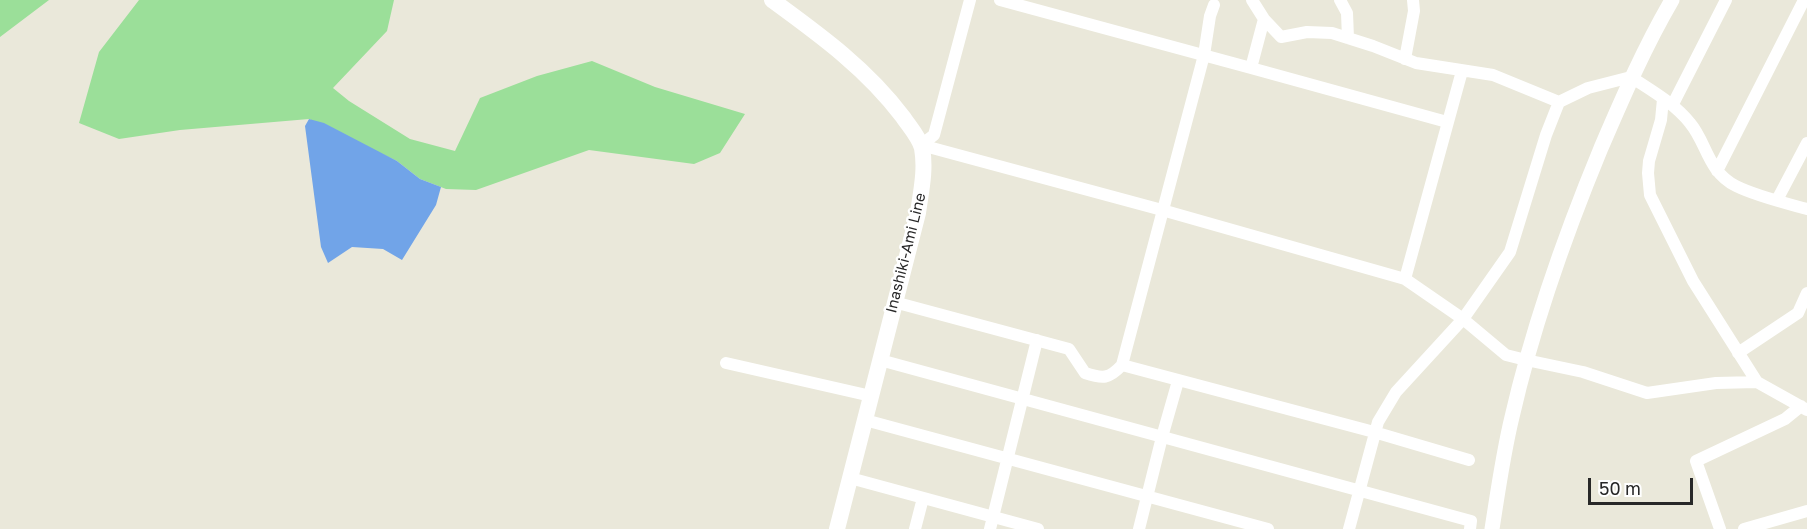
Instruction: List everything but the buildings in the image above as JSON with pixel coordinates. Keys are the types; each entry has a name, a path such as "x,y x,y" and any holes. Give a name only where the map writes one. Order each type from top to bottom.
{"main road":[{"name":"Inashiki-Ami Line","path":"772,0 827,41 868,76 896,108 921,145 924,165 918,213 837,529"}],"street":[{"path":"921,145 934,135 970,0"},
{"path":"1000,0 1447,122"},
{"path":"1252,0 1264,19 1281,37 1307,32 1332,33 1416,63 1493,75 1559,102"},
{"path":"1341,0 1347,14 1348,38"},
{"path":"1405,59 1414,11 1413,0"},
{"path":"1492,529 1508,437 1526,360 1580,199 1631,77 1672,0"},
{"path":"1720,529 1696,461 1785,420 1804,408 1757,382 1693,281 1650,195 1649,161 1668,101 1726,0"},
{"path":"1717,171 1804,0"},
{"path":"894,302 1070,349 1085,374 1100,378 1113,375 1122,365 1204,55 1214,5"},
{"path":"1251,68 1264,19"},
{"path":"1405,279 1462,71"},
{"path":"1349,529 1378,422 1396,392 1463,320 1510,252 1546,135 1559,102 1588,88 1631,77 1668,101 1692,124 1705,154 1717,171 1735,185 1807,209"},
{"path":"1778,200 1807,143"},
{"path":"921,145 1405,279 1463,320 1506,355 1583,372 1647,393 1716,383 1757,382"},
{"path":"1738,352 1798,313 1807,292"},
{"path":"991,523 1037,340"},
{"path":"880,360 1471,521 1470,529"},
{"path":"726,363 871,396"},
{"path":"1122,365 1470,460"},
{"path":"1139,529 1178,381"},
{"path":"865,420 1268,529"},
{"path":"850,478 923,498 991,523 1038,529"},
{"path":"915,529 923,498"},
{"path":"1744,529 1807,510"}],"green space":[{"path":"0,0 49,0 0,37"},
{"path":"139,0 394,0 387,31 333,88 349,101 410,139 455,151 480,98 537,76 592,61 655,87 745,114 720,153 694,164 589,150 476,190 446,189 420,179 397,161 309,119 180,130 119,139 79,123 99,52"}],"water":[{"path":"309,119 324,123 397,161 420,179 441,187 436,205 402,260 383,249 352,247 328,263 321,247 305,126"}]}
